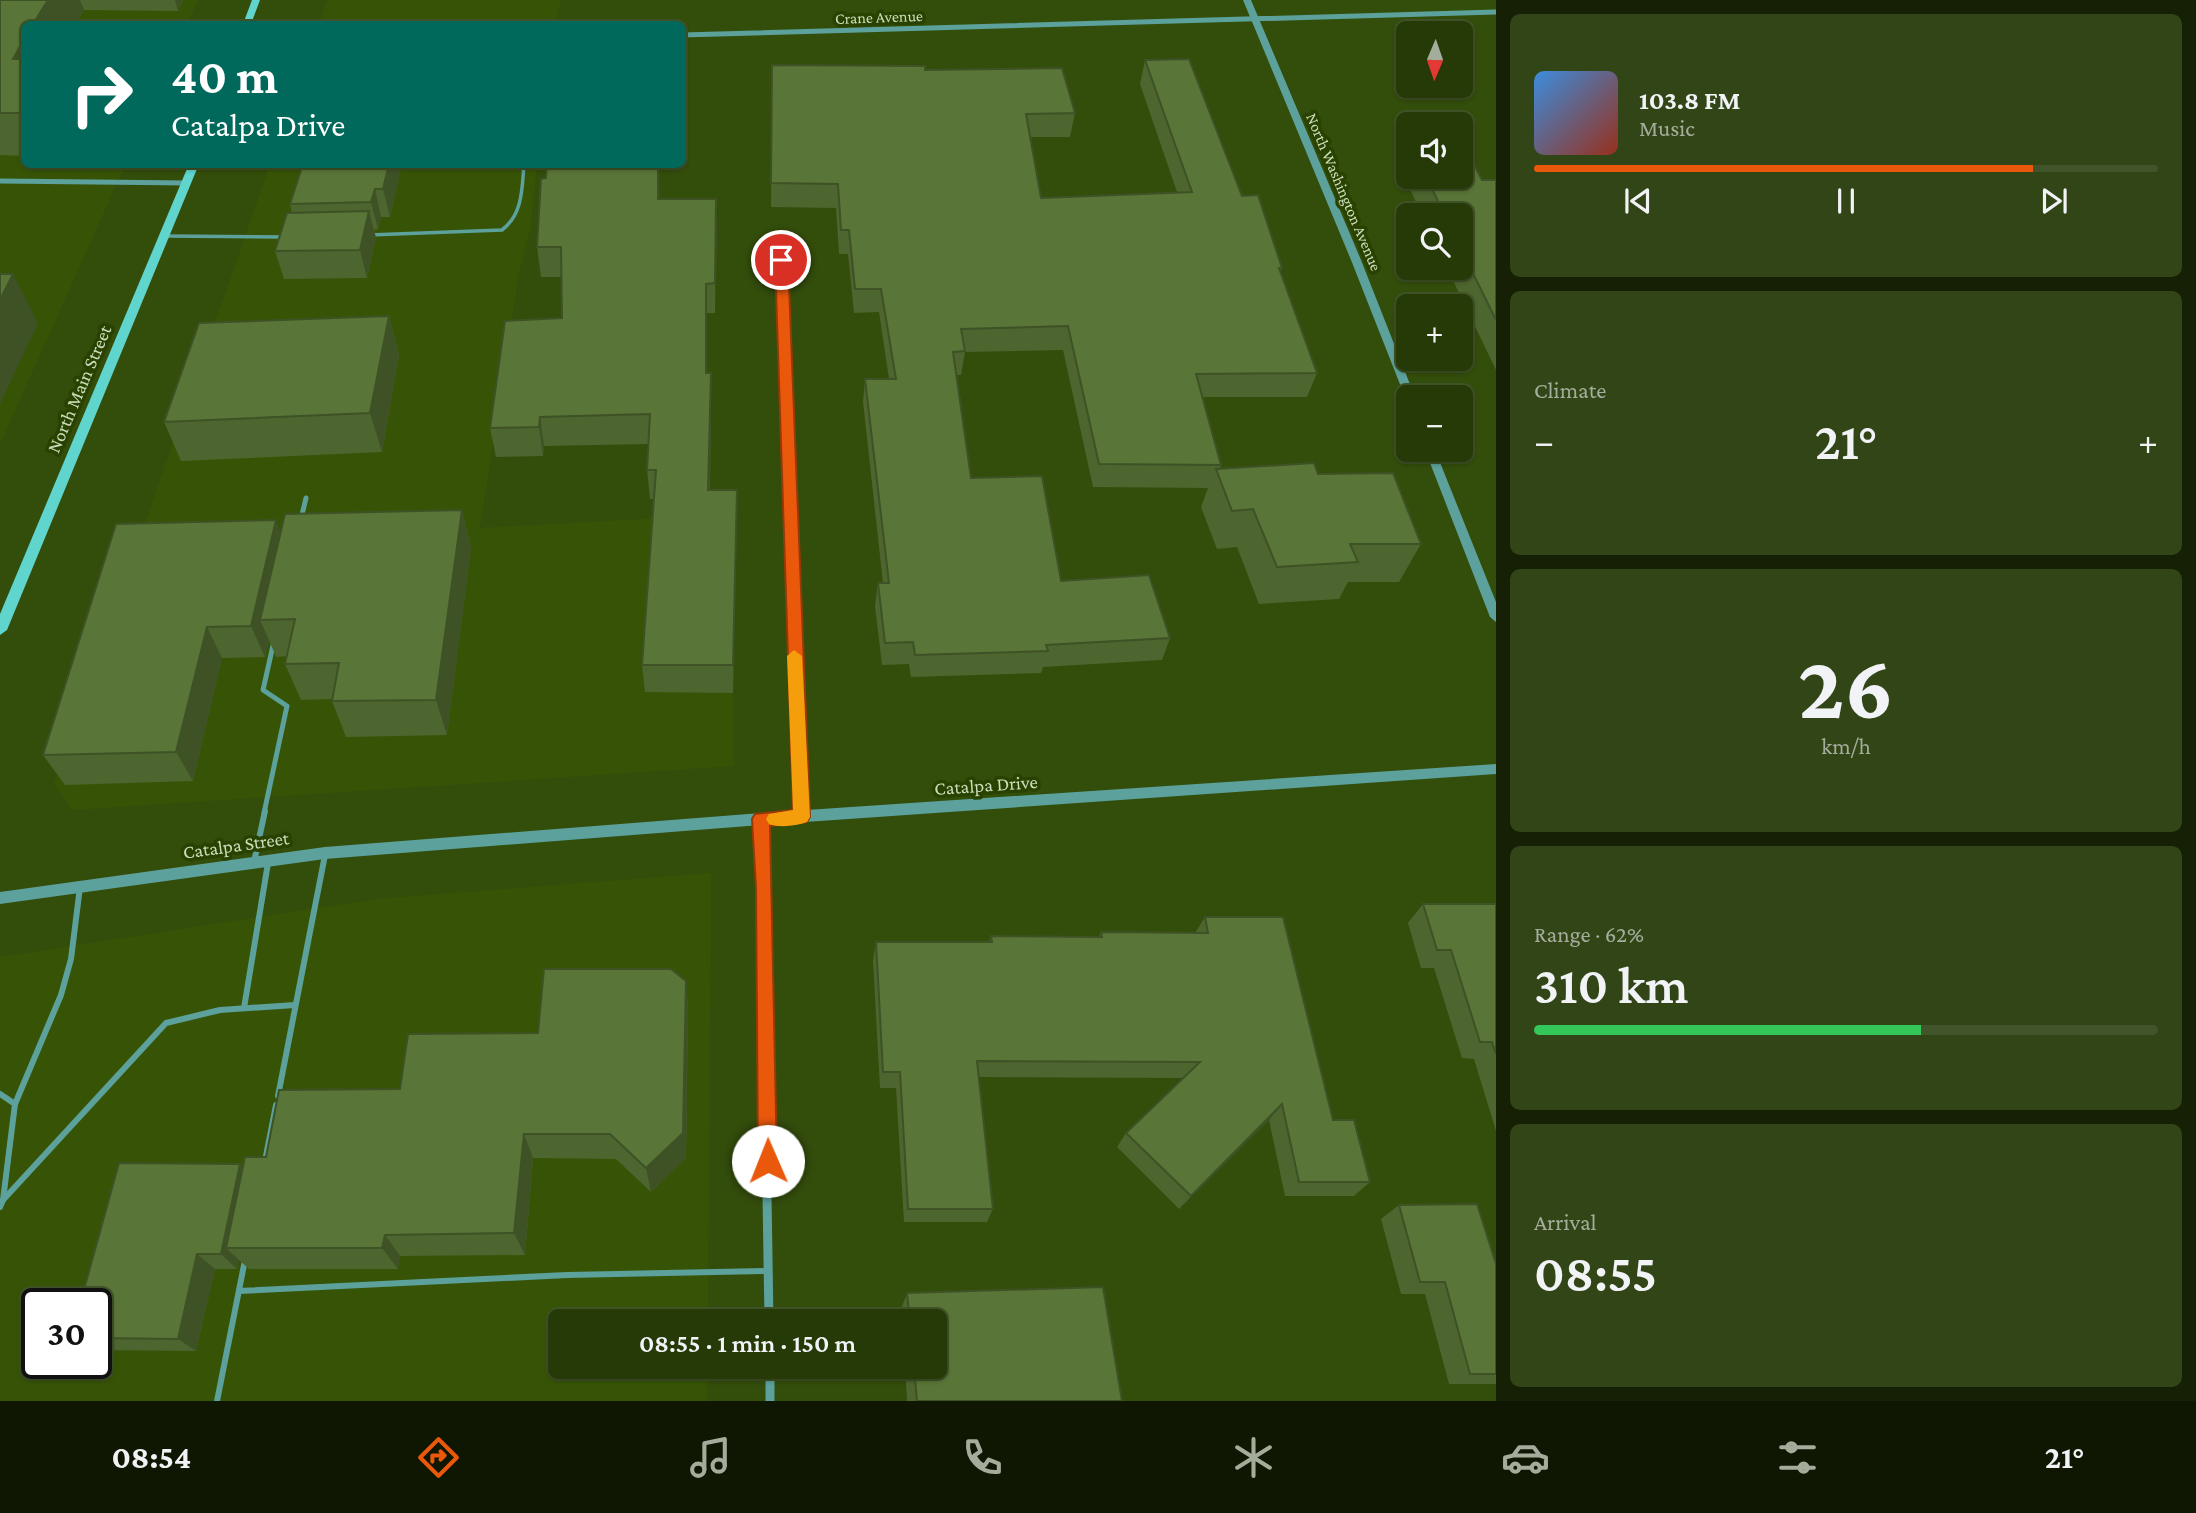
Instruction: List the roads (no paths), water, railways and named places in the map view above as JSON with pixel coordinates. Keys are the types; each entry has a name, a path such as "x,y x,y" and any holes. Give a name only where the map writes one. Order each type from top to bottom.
{"main road":[{"path":"248,21 256,0"},
{"name":"North Main Street","path":"0,630 163,236 189,183 193,168"}],"street":[{"name":"North Washington Avenue","path":"1247,0 1405,385"},
{"name":"Crane Avenue","path":"686,35 1496,12"},
{"path":"0,181 189,183"},
{"path":"780,233 801,817"},
{"path":"1435,462 1496,617"},
{"name":"Catalpa Drive","path":"478,842 761,819 1496,768"},
{"path":"761,819 769,1309"},
{"name":"Catalpa Street","path":"0,898 325,853 478,842"},
{"path":"770,1379 770,1401"}],"lane":[{"path":"366,235 502,230 512,225 517,216 523,168"},
{"path":"163,236 296,236"},
{"path":"300,524 306,498"},
{"path":"243,1008 261,861 287,706 262,690 274,639"},
{"path":"263,1168 325,853"},
{"path":"1,1204 15,1104 61,995 71,959 81,886"},
{"path":"1,1204 166,1023 220,1010 295,1005"},
{"path":"0,1094 15,1104"},
{"path":"217,1401 247,1250"},
{"path":"239,1291 566,1275 769,1271"}]}
